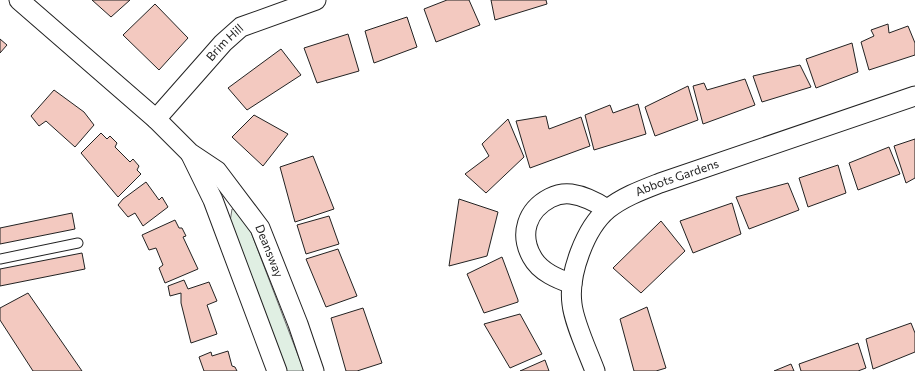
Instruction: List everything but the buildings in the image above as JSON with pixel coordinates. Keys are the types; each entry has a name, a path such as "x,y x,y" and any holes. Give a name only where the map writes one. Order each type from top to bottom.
{"street":[{"name":"Deansway","path":"19,0 156,119 190,153 217,171 260,228 298,324 314,371"},
{"name":"Brim Hill","path":"156,119 223,43 241,27 316,0"},
{"name":"Abbots Gardens","path":"595,371 572,304 572,284 582,247 590,230 608,209 633,193 660,183 915,96"},
{"name":"Deansway","path":"190,153 214,200 277,371"},
{"path":"572,284 556,278 533,259 527,244 526,234 527,224 533,211 542,202 556,195 570,194 589,199 608,209"}],"lane":[{"path":"0,259 78,243"}],"green space":[{"path":"232,209 239,209 249,227 304,371 284,371 230,222"}]}
